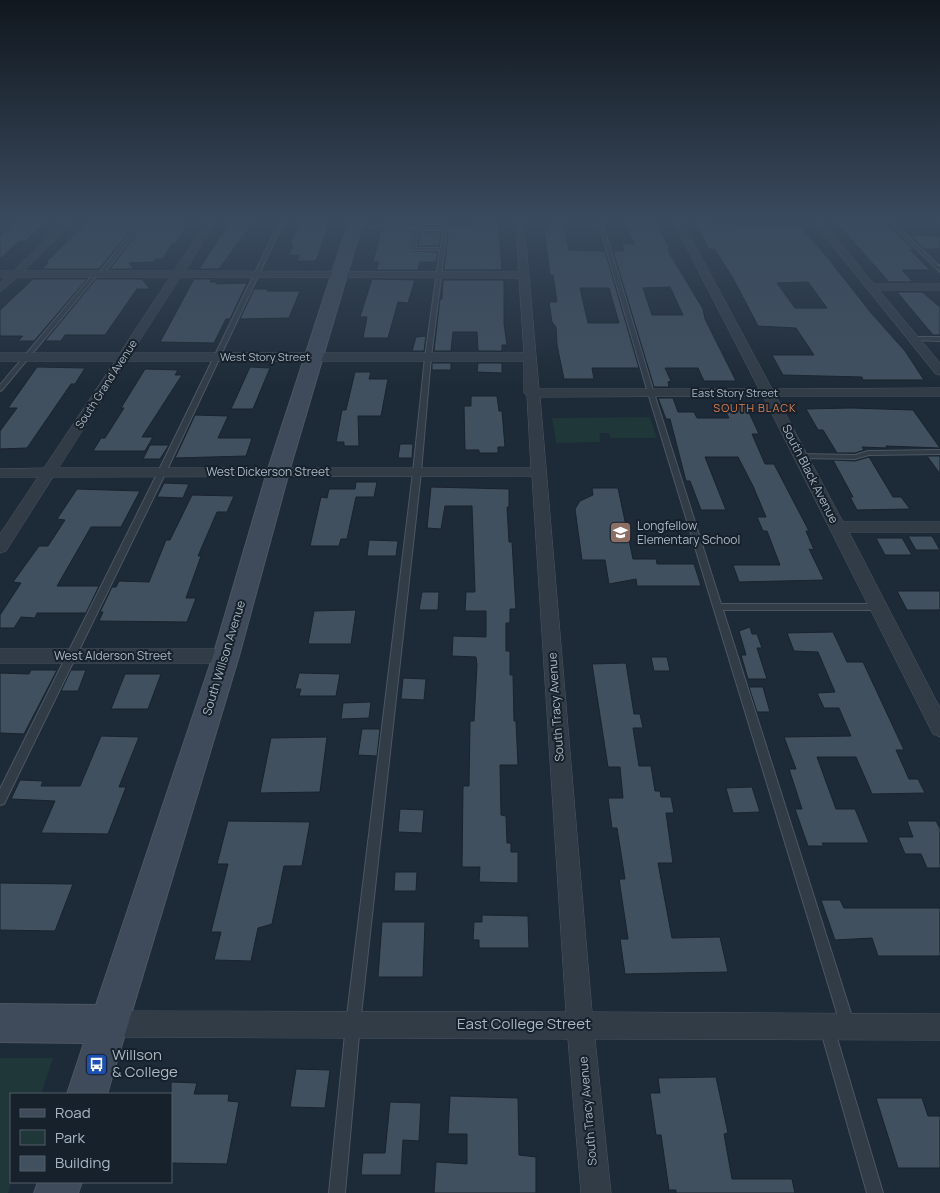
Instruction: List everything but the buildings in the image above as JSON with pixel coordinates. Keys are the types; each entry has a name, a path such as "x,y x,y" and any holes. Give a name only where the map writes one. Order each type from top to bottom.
{"main road":[{"name":"South Willson Avenue","path":"87,1093 226,656 278,472 338,277"},
{"path":"0,1023 108,1024"}],"street":[{"path":"0,289 13,277"},
{"name":"South Grand Avenue","path":"0,547 174,277"},
{"name":"South Tracy Avenue","path":"523,277 580,1024 596,1193"},
{"name":"South Black Avenue","path":"707,277 838,527 940,728"},
{"path":"864,277 940,371"},
{"path":"872,286 940,287"},
{"name":"West Story Street","path":"0,356 529,356"},
{"name":"East Story Street","path":"531,393 940,392"},
{"name":"West Dickerson Street","path":"0,472 537,472"},
{"path":"838,527 940,527"},
{"name":"West Alderson Street","path":"0,656 226,656"},
{"name":"East College Street","path":"108,1024 580,1024 940,1027"}],"lane":[{"path":"0,389 96,277"},
{"path":"0,800 162,472 255,277"},
{"path":"337,1193 353,1024 417,472 428,356 440,277"},
{"path":"617,277 718,607 837,1026 874,1193"},
{"path":"914,339 940,339"},
{"path":"801,456 855,457 868,453 940,452"},
{"path":"718,607 879,607"}],"green space":[{"path":"650,417 657,438 610,438 609,433 599,433 601,442 556,443 552,418"},
{"path":"0,1058 53,1058 41,1093 10,1093 10,1183 12,1183 8,1193 0,1193"}],"place":[{"name":"Longfellow Elementary School","path":"621,533"},
{"name":"Willson & College","path":"96,1064"}],"district":[{"name":"SOUTH BLACK","path":"755,408"}]}
